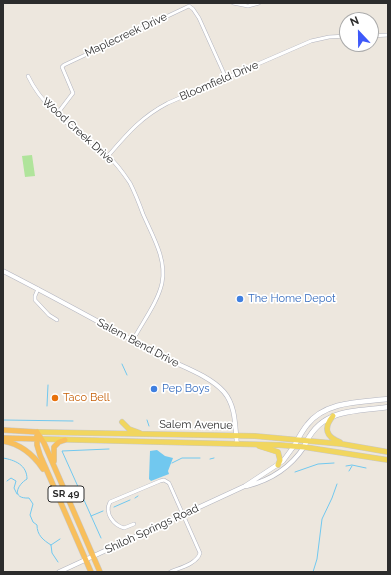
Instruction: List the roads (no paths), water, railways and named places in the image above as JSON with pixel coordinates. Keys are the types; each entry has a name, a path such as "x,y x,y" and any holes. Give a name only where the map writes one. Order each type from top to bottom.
{"highway":[{"name":"Salem Avenue","path":"3,430 37,432"},
{"path":"37,432 40,454 49,476"},
{"name":"Salem Avenue","path":"3,439 39,439"},
{"name":"SR 49","path":"3,439 23,447 32,455 49,476 91,572"},
{"name":"SR 49","path":"39,439 55,470 100,572"},
{"path":"55,470 53,456 54,447 59,442 64,440"}],"main road":[{"name":"Shiloh Springs Road","path":"294,446 306,425 324,410 341,405 388,399"},
{"name":"Shiloh Springs Road","path":"304,447 308,436 320,424 333,416 349,411 388,407"},
{"path":"333,416 327,423 328,434 338,441 351,446"},
{"path":"122,422 129,429 142,434"},
{"name":"Salem Avenue","path":"37,432 236,435 306,440 388,452"},
{"name":"Salem Avenue","path":"39,439 294,446 388,459"},
{"path":"254,444 278,452 280,460 278,465"}],"street":[{"path":"233,3 248,6 259,3"},
{"name":"Maplecreek Drive","path":"57,114 72,93 62,67 64,64 189,6 199,18 226,78"},
{"name":"Bloomfield Drive","path":"108,156 135,125 150,113 168,103 311,41 339,36"},
{"name":"Wood Creek Drive","path":"28,76 40,97 57,114 108,156 121,170 132,188 155,243 162,265 160,290 133,340"},
{"name":"Salem Bend Drive","path":"3,270 210,381 223,392 232,407 237,444"},
{"path":"38,289 35,300 49,315 57,320"},
{"name":"Shiloh Springs Road","path":"59,572 183,516 245,486 278,465 290,453 294,446"},
{"name":"Shiloh Springs Road","path":"245,486 260,483 277,475 292,463 304,447"},
{"path":"134,524 124,528 116,526 109,515 108,504 118,498 160,481 164,480 170,484 198,548 199,555 193,562 170,572"}],"water":[{"path":"157,450 165,456 173,458 168,471 169,474 151,481 149,479 150,451"}],"waterway":[{"path":"122,364 127,375"},
{"path":"47,406 48,385"},
{"path":"3,420 73,421"},
{"path":"147,420 149,426"},
{"path":"101,538 62,451 109,449"},
{"path":"3,458 20,464 25,470 27,479 18,488 18,494 23,498 29,498 33,504 30,515 33,522 37,525 38,532 41,537 51,545 52,553 58,562"},
{"path":"172,463 182,458 200,458"},
{"path":"210,459 214,458"},
{"path":"295,472 318,464 334,463"},
{"path":"346,466 352,465 366,468"},
{"path":"349,471 352,466"},
{"path":"7,481 11,478 16,481 14,488 17,494"},
{"path":"313,572 317,559 322,519 337,484"},
{"path":"114,507 130,500"},
{"path":"91,516 103,511"},
{"path":"51,545 60,539"}],"place":[{"name":"The Home Depot","path":"240,299"},
{"name":"Pep Boys","path":"154,389"},
{"name":"Taco Bell","path":"55,398"}]}
